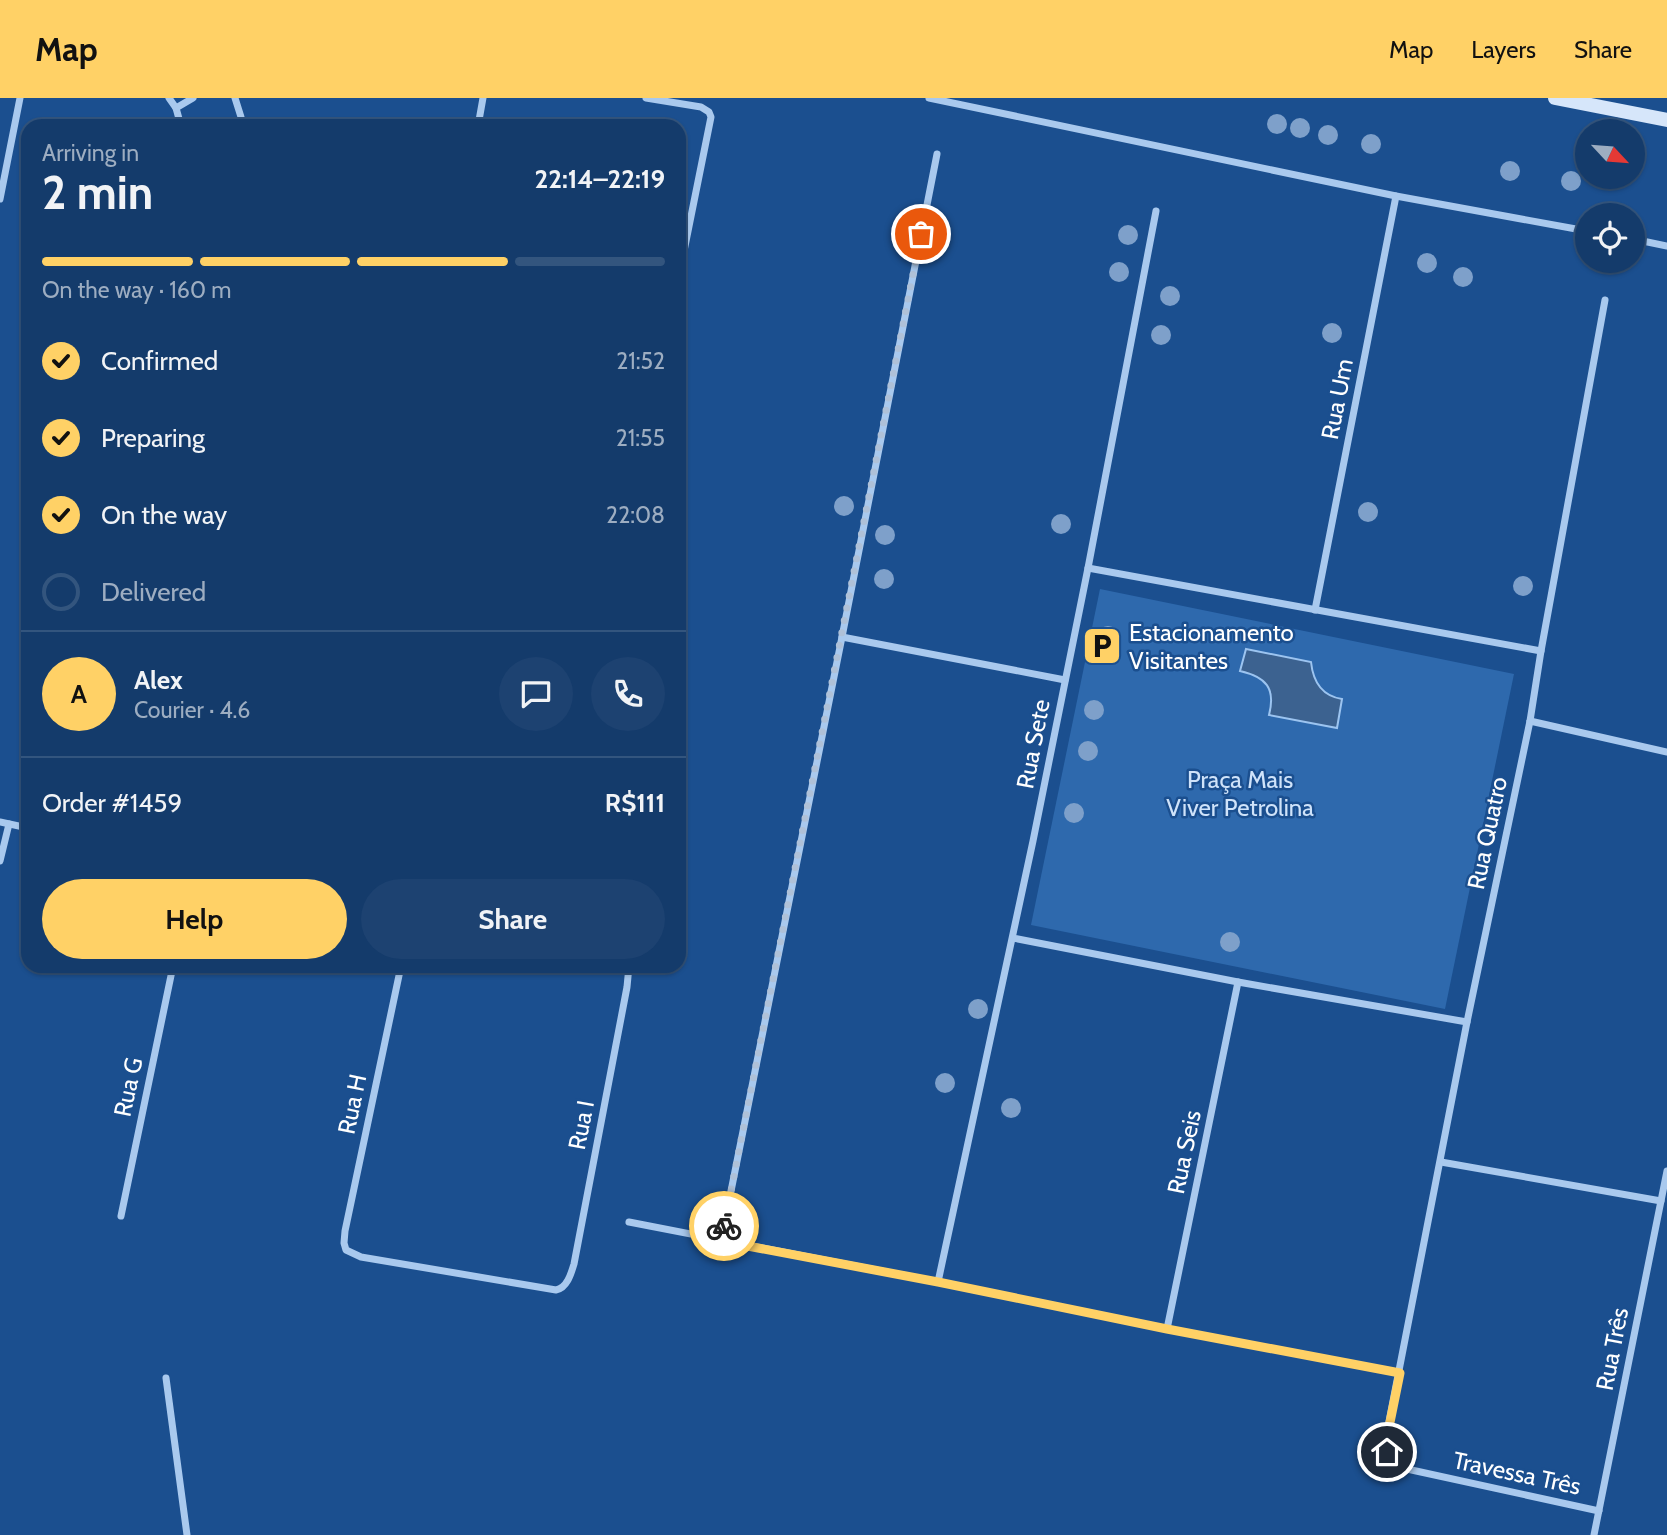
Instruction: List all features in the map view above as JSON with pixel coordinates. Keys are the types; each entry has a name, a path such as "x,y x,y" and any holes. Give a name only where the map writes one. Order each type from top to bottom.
{"main road":[{"path":"1555,98 1667,120"}],"street":[{"path":"0,199 20,98"},
{"path":"169,98 179,119"},
{"path":"176,108 193,98"},
{"path":"235,98 241,119"},
{"path":"479,119 483,98"},
{"path":"646,98 701,107 709,112 711,117 686,243"},
{"path":"929,98 1396,196 1575,229"},
{"path":"721,1241 937,154"},
{"name":"Rua Um","path":"1315,610 1396,196"},
{"name":"Rua Sete","path":"938,1282 1013,938 1088,568 1156,211"},
{"path":"1645,241 1667,246"},
{"name":"Rua Quatro","path":"1400,1373 1467,1022 1530,720 1605,300"},
{"path":"1088,568 1541,651"},
{"path":"842,636 1065,680"},
{"path":"1530,720 1667,752"},
{"path":"0,861 4,823"},
{"path":"1013,938 1238,982 1467,1022"},
{"name":"Rua G","path":"121,1216 172,973"},
{"name":"Rua H","path":"400,973 345,1231 346,1250 374,1260 556,1290 562,1288"},
{"name":"Rua I","path":"562,1288 567,1283 574,1264 628,973"},
{"name":"Rua Seis","path":"1167,1329 1238,982"},
{"path":"1441,1162 1661,1201"},
{"name":"Rua Três","path":"1594,1535 1667,1171"},
{"path":"629,1222 1400,1373"},
{"name":"Travessa Três","path":"1400,1373 1387,1437 1387,1452 1394,1462 1408,1469 1600,1511"},
{"path":"166,1378 187,1535"}],"green space":[{"name":"Praça Mais Viver Petrolina","path":"1100,589 1514,674 1445,1009 1031,925"}],"shaded area":[{"path":"1246,649 1311,662 1320,687 1329,695 1342,699 1337,728 1269,715 1271,698 1267,685 1262,680 1240,671"}],"way so far":[{"path":"724,1226 921,234"}],"place":[{"name":"Estacionamento Visitantes","path":"1102,646"}],"route":[{"path":"724,1226 721,1241 1400,1373 1387,1437 1387,1452"}]}
